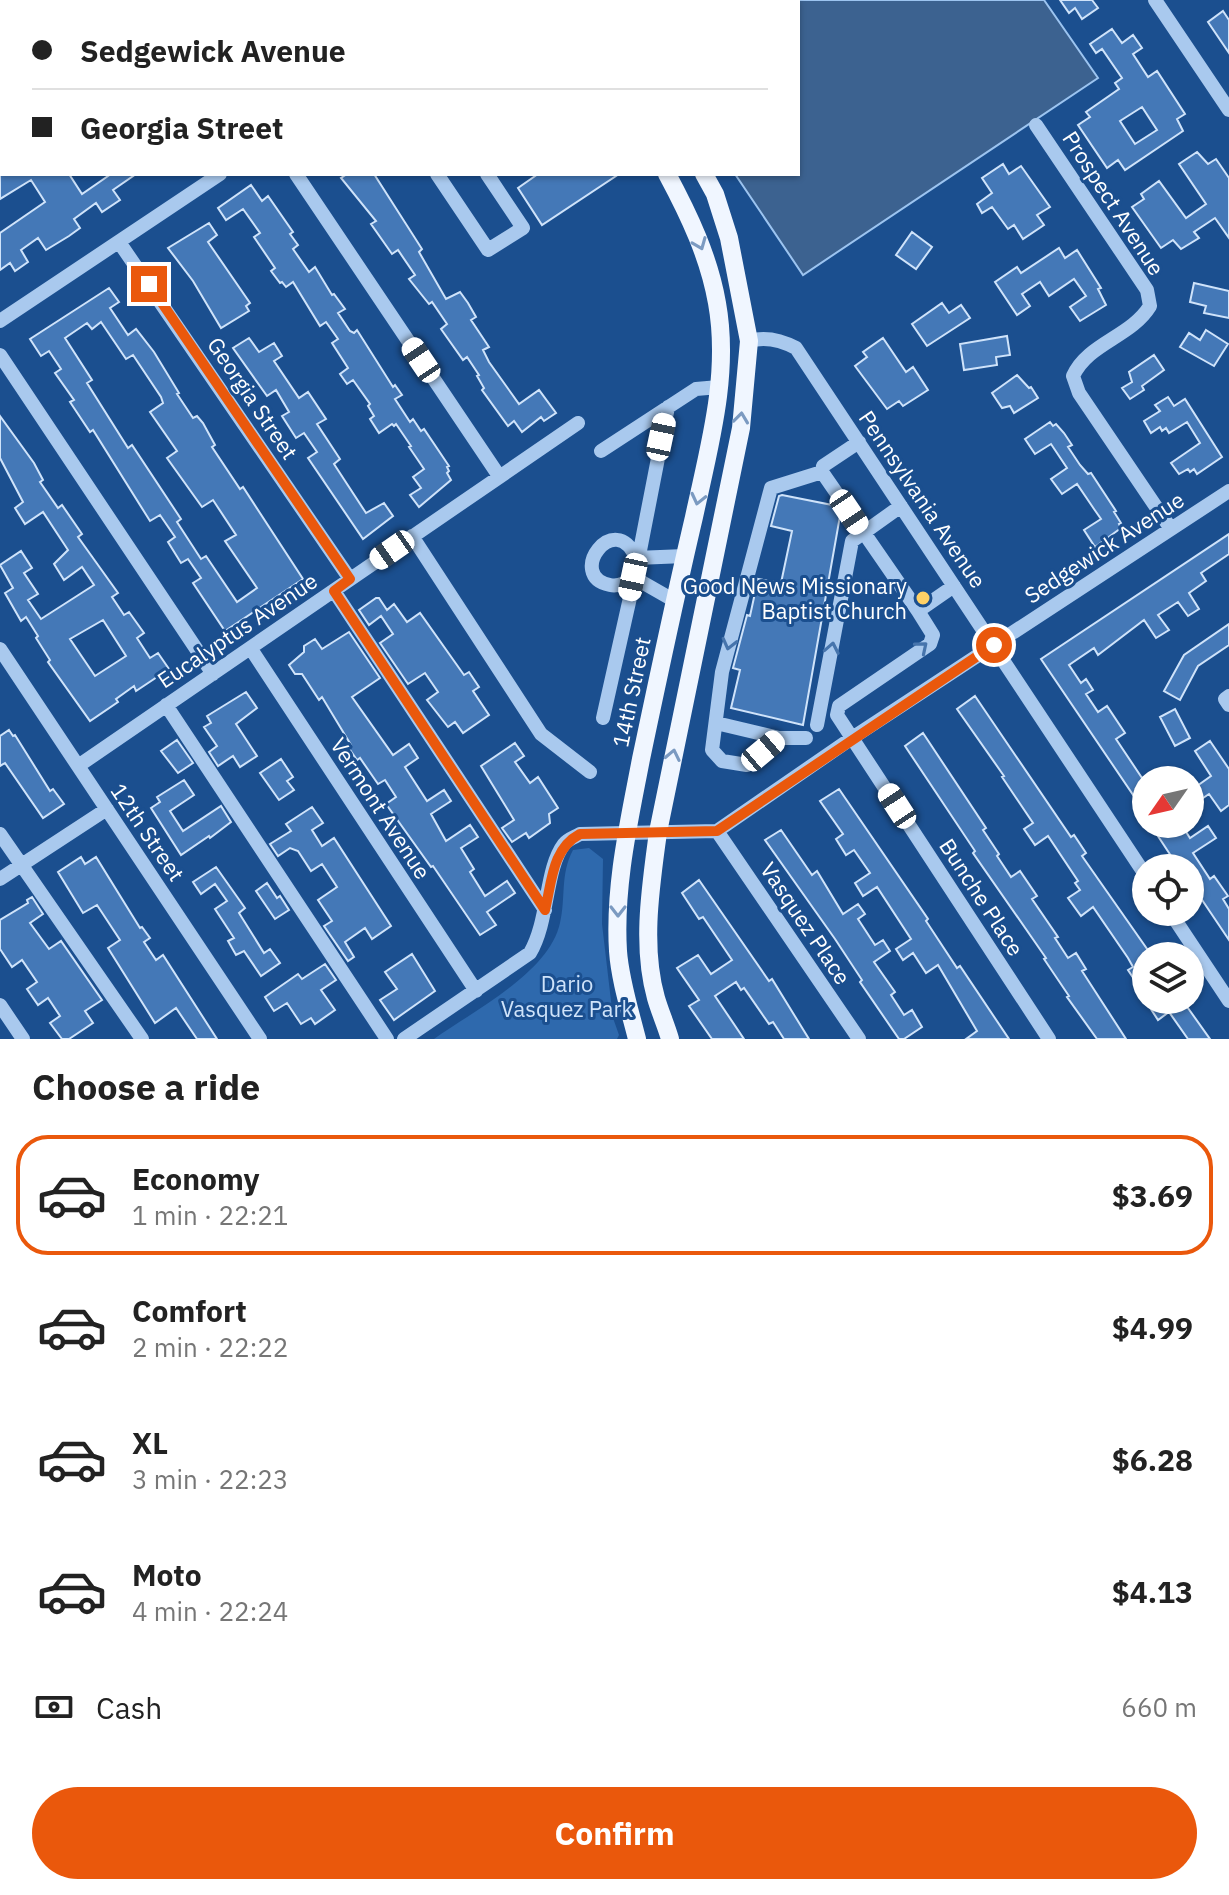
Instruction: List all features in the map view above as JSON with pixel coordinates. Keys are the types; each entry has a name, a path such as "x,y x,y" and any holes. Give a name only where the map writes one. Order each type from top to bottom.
{"main road":[{"name":"14th Street","path":"637,1039 618,952 618,897 627,833 714,425 722,363 717,303 705,255 668,176"},
{"path":"670,1039 655,996 651,965 651,884 658,832 741,428 749,341 729,238 715,194 705,176"}],"street":[{"path":"1155,0 1226,100"},
{"name":"Prospect Avenue","path":"1036,125 1147,290 1150,306 1142,319 1080,361 1073,376 1079,393 1171,529"},
{"path":"0,321 217,176"},
{"path":"297,176 499,476"},
{"path":"438,176 488,250 523,228 488,176"},
{"name":"Georgia Street","path":"119,242 350,579"},
{"name":"Pennsylvania Avenue","path":"749,341 759,338 781,340 796,348 1132,855"},
{"path":"0,355 213,674"},
{"path":"601,451 696,389 719,387"},
{"path":"603,718 668,407"},
{"name":"Eucalyptus Avenue","path":"78,766 578,423"},
{"path":"716,723 779,738 806,738 838,709 930,644 933,635 918,611 822,472 823,466 859,442"},
{"path":"779,738 747,765 722,761 712,750 722,672 771,488 822,472"},
{"name":"Sedgewick Avenue","path":"717,831 852,738 1229,491"},
{"path":"817,725 852,541 901,506"},
{"path":"412,536 541,734 590,772"},
{"path":"633,577 620,585 605,584 595,574 592,559 600,546 614,541 628,545 636,558"},
{"path":"636,558 685,556"},
{"path":"633,577 675,601"},
{"path":"918,611 954,586"},
{"path":"334,591 545,910"},
{"name":"12th Street","path":"0,649 260,1039"},
{"name":"Vermont Avenue","path":"251,649 476,991"},
{"path":"1229,696 1225,699 1229,705"},
{"path":"166,705 387,1039"},
{"name":"Bunche Place","path":"838,709 852,738 1049,1039"},
{"path":"806,738 820,760"},
{"path":"0,879 107,809"},
{"path":"404,1039 530,953 539,938 557,858 565,842 580,834 717,831"},
{"name":"Vasquez Place","path":"717,831 859,1039"},
{"path":"0,834 142,1039"},
{"path":"1179,926 1229,1001"},
{"path":"0,1005 23,1039"}],"green space":[{"name":"Dario Vasquez Park","path":"589,848 603,859 602,924 613,1018 619,1035 617,1039 434,1039 508,989 541,958 553,941 560,923 569,859 573,850"}],"shaded area":[{"path":"800,0 1044,0 1098,78 803,275 736,176 800,176"}],"building":[{"path":"1060,0 1092,0 1098,8 1082,19 1075,8 1069,13"},
{"path":"1223,11 1229,20 1229,53 1208,22"},
{"path":"1112,29 1122,43 1133,35 1142,48 1133,54 1148,77 1157,71 1185,114 1177,119 1183,131 1125,170 1118,160 1107,168 1078,125 1090,117 1086,112 1119,89 1115,83 1122,78 1102,49 1096,53 1090,44","holes":["1142,107 1157,130 1135,144 1120,121"]},
{"path":"1197,152 1208,164 1216,159 1229,178 1229,238 1215,218 1194,232 1199,238 1181,249 1173,240 1161,248 1132,207 1144,199 1141,194 1159,181 1186,218 1206,204 1179,164"},
{"path":"1003,164 1009,174 1021,166 1050,207 1037,215 1044,225 1023,239 1014,225 1008,229 992,207 982,213 977,204 992,193 982,178"},
{"path":"0,176 70,176 82,194 108,176 133,176 113,190 120,200 102,212 96,203 74,219 80,228 69,236 46,250 38,238 21,250 28,262 15,271 10,263 0,270 0,233 45,202 31,180 0,199"},
{"path":"375,176 422,249 419,252 446,299 460,292 468,303 476,317 471,320 489,347 483,350 489,362 519,404 539,390 556,413 544,421 541,417 522,432 514,421 508,426 482,390 479,375 467,357 463,360 441,329 447,324 432,302 429,304 409,279 415,275 398,250 392,254 371,224 376,221 341,178"},
{"path":"535,176 616,176 542,225 518,188"},
{"path":"251,185 262,201 268,196 293,232 290,234 298,245 293,249 309,272 315,267 332,295 345,309 338,313 350,331 354,333 357,330 393,387 395,385 402,395 395,399 410,422 413,419 421,431 424,429 449,466 447,473 451,480 419,507 410,495 421,488 413,477 424,469 411,446 396,424 379,433 370,419 374,416 368,406 370,404 353,380 347,384 340,374 348,368 332,343 338,339 326,322 320,326 293,282 286,287 271,271 275,268 254,237 260,233 243,209 226,220 218,208"},
{"path":"209,223 217,235 208,242 250,303 246,306 249,311 221,328 193,281 168,248"},
{"path":"912,232 932,247 916,269 896,255"},
{"path":"1059,248 1065,258 1077,250 1101,288 1098,289 1106,305 1080,321 1070,307 1086,296 1074,279 1049,296 1040,282 1022,294 1030,306 1017,315 995,282 1017,267 1021,273"},
{"path":"1194,283 1229,291 1229,318 1204,313 1206,306 1190,302"},
{"path":"109,288 119,302 110,308 128,335 136,329 154,352 177,394 193,418 197,416 203,423 215,445 212,447 240,489 243,487 303,579 225,631 193,583 201,578 188,559 181,563 168,542 175,537 160,515 150,521 93,430 90,432 70,402 74,400 55,373 61,369 49,351 41,356 30,339","holes":["101,322 126,359 133,355 161,397 163,403 150,412 177,451 167,458 202,507 213,500 236,535 225,541 257,588 237,602 206,556 201,559 177,522 181,519 132,445 128,448 87,383 92,380 65,338 87,323 92,329"]},
{"path":"942,303 949,313 961,305 970,318 927,346 912,324"},
{"path":"1206,330 1228,344 1214,366 1180,347 1189,333 1200,340"},
{"path":"1007,336 1010,355 996,357 997,365 964,370 960,344"},
{"path":"249,338 259,352 274,343 282,356 274,361 299,398 308,392 326,419 317,424 340,459 334,464 366,513 384,503 393,516 363,539 308,458 317,452 304,433 296,438 282,416 289,412 276,390 267,396 233,348"},
{"path":"883,338 906,372 913,367 928,390 903,406 899,401 887,409 855,366 867,357 863,352"},
{"path":"1154,355 1164,370 1130,399 1122,388 1132,382 1129,372"},
{"path":"1017,375 1038,398 1014,413 1010,406 1002,408 992,393"},
{"path":"1168,397 1174,406 1185,399 1222,457 1197,474 1194,469 1190,472 1188,469 1179,474 1171,463 1200,443 1187,422 1169,433 1166,428 1162,431 1160,427 1151,433 1144,421 1160,411 1155,405"},
{"path":"0,416 34,463 43,480 40,482 58,508 62,505 82,534 78,537 118,593 112,597 124,615 129,612 144,633 137,638 150,658 158,653 169,669 136,691 134,686 116,699 118,702 90,721 48,662 50,660 26,617 21,621 5,593 13,588 0,565 21,551 32,568 24,573 38,594 28,600 41,619 94,585 82,567 64,580 54,564 68,550 43,512 25,524 15,508 23,502 0,458","holes":["103,620 126,656 95,676 70,639"]},
{"path":"1050,422 1064,433 1072,445 1068,447 1080,465 1088,474 1091,473 1121,523 1121,528 1095,547 1084,530 1101,519 1077,484 1062,494 1051,479 1067,468 1051,444 1035,454 1025,439"},
{"path":"779,496 832,505 840,516 803,725 731,708 740,670 733,668 758,579 781,583 792,531 771,526"},
{"path":"1229,534 1229,554 1201,573 1206,581 1189,593 1199,609 1188,616 1178,602 1158,615 1169,630 1156,638 1144,620 1098,655 1094,648 1069,665 1081,683 1086,679 1093,690 1086,694 1098,712 1107,706 1125,733 1116,739 1134,766 1132,793 1041,659"},
{"path":"376,598 387,610 394,604 407,622 420,613 464,675 469,672 479,687 473,691 489,715 463,733 455,722 448,727 427,700 438,692 425,673 408,684 380,643 393,634 381,616 369,625 359,610"},
{"path":"1229,624 1229,645 1198,666 1180,700 1164,691 1184,655"},
{"path":"349,632 380,678 352,697 393,755 409,744 418,758 405,767 427,801 444,790 451,801 431,814 446,841 470,825 478,837 461,848 474,869 470,872 485,896 507,881 515,893 487,912 496,925 480,935 386,804 396,797 385,780 378,784 360,758 357,760 322,697 319,700 302,674 295,674 289,665 304,652 304,646 315,639 322,649"},
{"path":"246,692 257,708 236,724 257,756 240,767 233,756 218,766 209,752 217,746 204,727 211,723 207,716"},
{"path":"975,696 1071,837 1074,835 1086,853 1082,856 1142,942 1132,942 1132,965 1093,907 1081,916 1068,898 1080,890 1075,883 1078,881 1048,836 1035,845 1024,829 1033,823 957,709"},
{"path":"1175,709 1190,738 1175,746 1160,717"},
{"path":"9,730 50,791 53,789 64,804 43,818 5,763 0,766 0,736"},
{"path":"923,733 986,828 983,830 999,854 997,856 1011,877 1020,871 1037,896 1032,899 1058,937 1055,938 1068,958 1076,953 1086,969 1082,971 1126,1039 1097,1039 1067,997 1046,958 973,853 975,851 905,746"},
{"path":"177,740 193,763 178,773 161,751"},
{"path":"1210,741 1229,769 1229,805 1221,811 1209,794 1204,797 1204,781 1211,776 1195,751"},
{"path":"515,743 524,756 515,762 530,783 538,777 558,808 549,814 550,823 529,838 526,833 512,842 502,828 514,820 481,766"},
{"path":"281,759 293,777 287,781 294,790 279,800 260,773"},
{"path":"184,780 194,795 170,811 183,831 221,806 231,822 181,855 151,808 160,802 157,797"},
{"path":"839,789 928,919 926,921 957,968 960,966 1009,1039 966,1039 977,1031 938,965 926,973 913,953 903,960 896,949 911,939 877,887 863,896 855,883 870,873 854,850 846,855 836,839 843,834 820,801"},
{"path":"312,807 323,823 312,830 322,846 334,838 391,926 372,939 365,928 345,942 354,957 348,961 324,926 332,921 318,900 337,887 322,864 311,871 298,851 290,848 278,856 270,844 291,831 286,824"},
{"path":"1208,826 1216,838 1194,854 1170,854 1159,838 1204,838 1204,829"},
{"path":"781,830 812,875 817,871 843,914 858,904 865,914 858,919 875,945 883,940 890,951 874,962 895,992 891,995 904,1015 912,1010 922,1027 904,1039 899,1039 835,939 765,840"},
{"path":"81,857 85,864 96,857 140,928 150,938 144,942 156,960 163,955 217,1039 197,1039 176,1008 155,1023 108,948 120,940 97,905 83,913 58,872"},
{"path":"216,867 245,908 239,913 264,953 270,949 280,963 261,976 244,951 236,955 228,941 234,938 215,909 227,901 215,884 201,894 193,882"},
{"path":"1204,870 1210,879 1214,876 1228,896 1223,899 1229,909 1229,940 1204,903"},
{"path":"699,880 769,981 772,979 809,1039 784,1039 773,1022 769,1024 744,988 741,990 736,982 715,996 744,1039 712,1039 689,1006 699,1000 677,968 698,955 711,974 732,960 703,917 699,919 682,893"},
{"path":"267,883 289,910 275,919 256,891"},
{"path":"32,897 43,914 30,923 49,949 61,941 102,1000 85,1011 93,1023 69,1039 62,1039 50,1023 60,1016 48,998 38,1005 27,989 37,982 22,960 12,967 0,949 0,920 28,903 27,900"},
{"path":"412,954 435,991 394,1020 380,1000 397,989 385,972"},
{"path":"325,964 336,980 321,990 335,1010 315,1024 311,1018 301,1024 287,1003 274,1011 265,997 298,974 302,979"},
{"path":"1170,1014 1192,1014 1210,1039 1188,1039"}],"place":[{"name":"Good News Missionary Baptist Church","path":"923,598"}],"route":[{"path":"149,284 350,579 334,591 545,910 557,858 565,842 580,834 717,831 994,645"}]}
